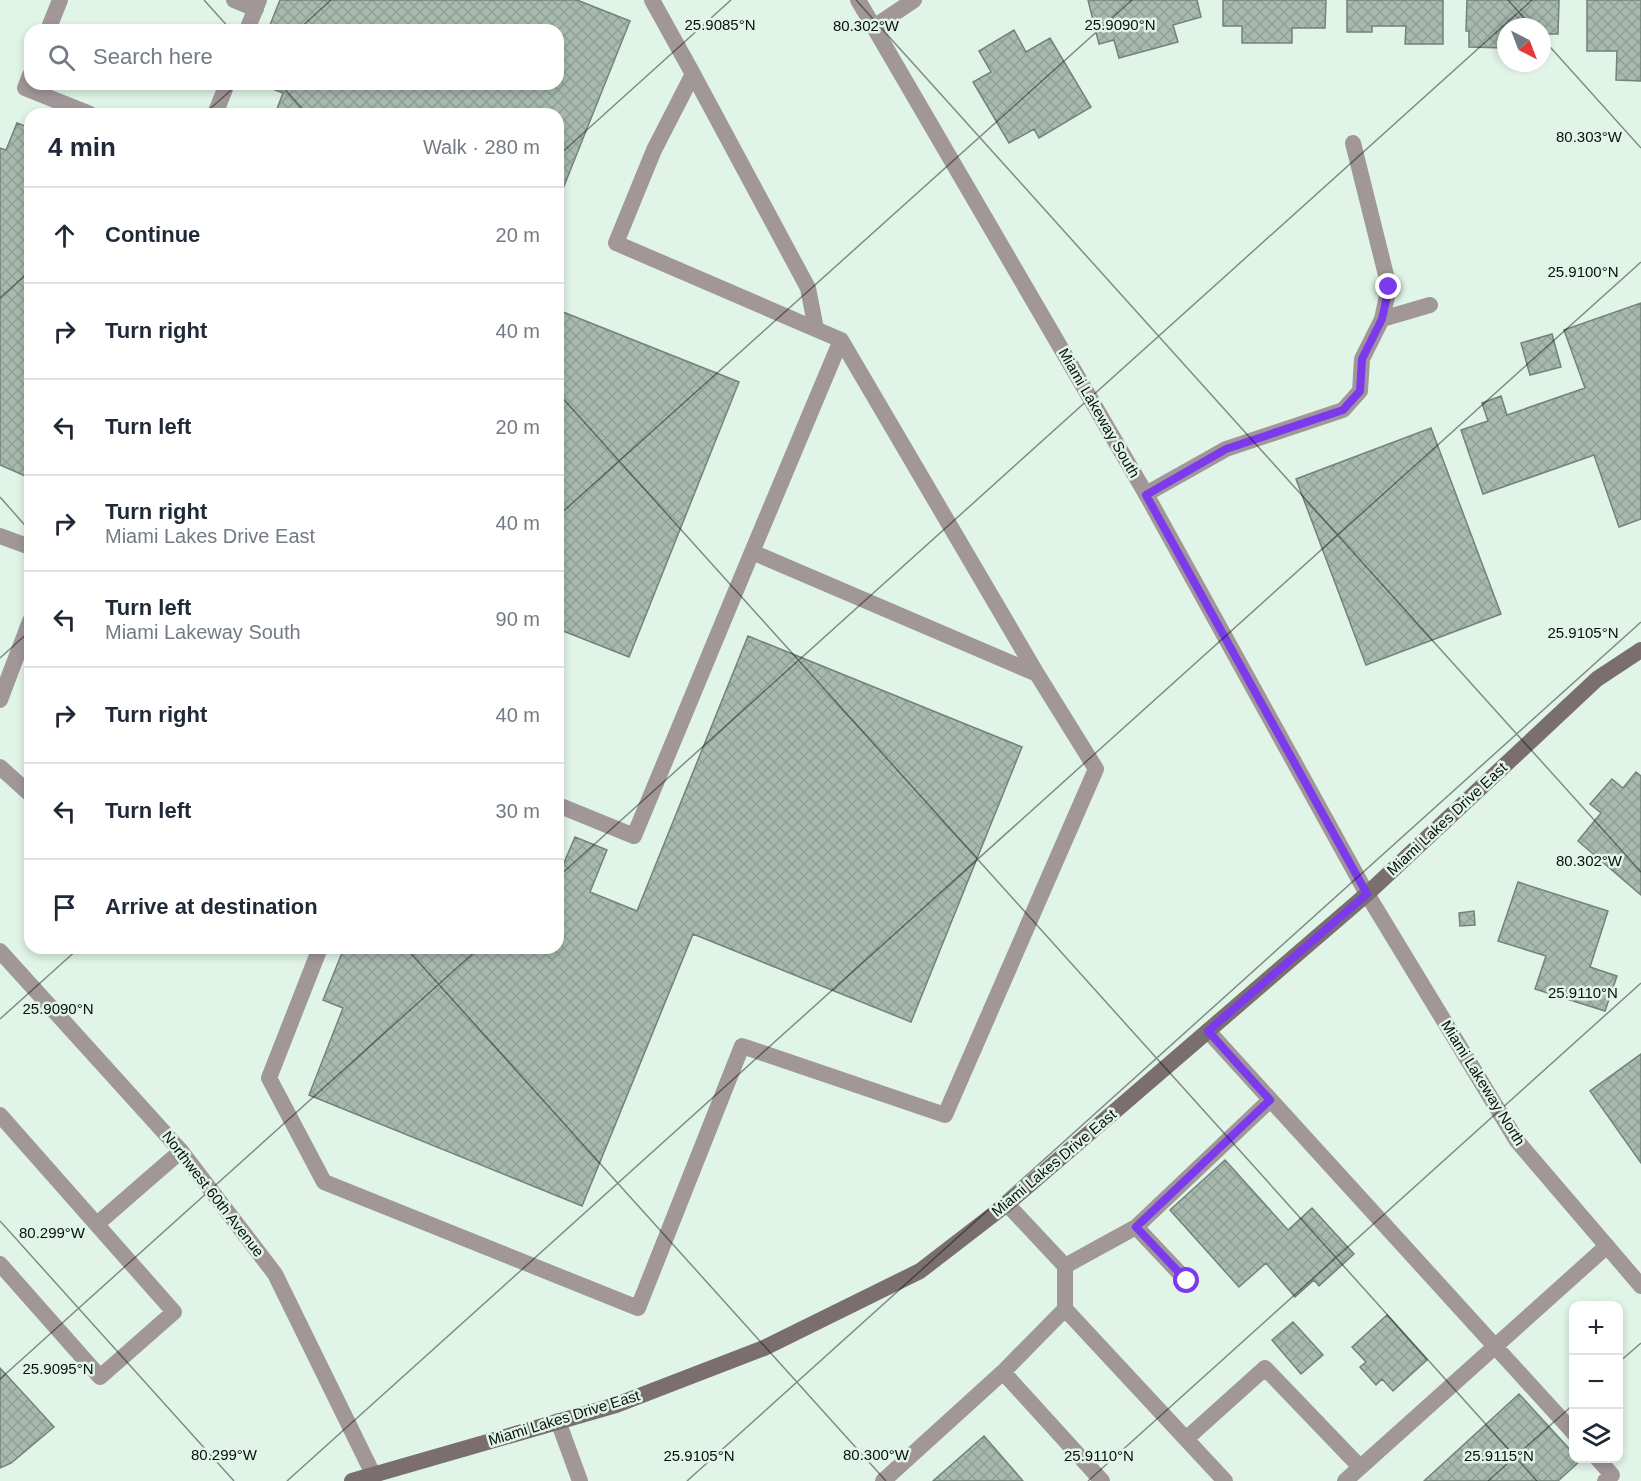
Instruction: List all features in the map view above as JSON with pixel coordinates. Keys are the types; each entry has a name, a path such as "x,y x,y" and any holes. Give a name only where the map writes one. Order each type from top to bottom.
{"main road":[{"name":"Miami Lakes Drive East","path":"352,1481 616,1405 764,1348 920,1271 1007,1204 1367,894 1597,679 1641,650"}],"street":[{"path":"50,24 60,0"},
{"path":"234,0 257,4 250,24"},
{"path":"652,0 808,288 816,329"},
{"name":"Miami Lakeway South","path":"858,0 1146,495 1367,894"},
{"path":"874,27 914,0"},
{"path":"318,954 269,1078 324,1182 638,1308 742,1046 945,1115 1096,769 1037,674 841,340 616,243 654,150 693,74"},
{"path":"30,90 75,108"},
{"path":"217,108 225,90"},
{"path":"1146,495 1226,449 1343,410 1360,391 1362,359 1382,319 1389,287 1353,143"},
{"path":"1382,319 1431,304"},
{"path":"564,807 634,836 841,340"},
{"path":"0,536 24,545"},
{"path":"752,552 1037,674"},
{"path":"0,700 24,637"},
{"path":"0,767 24,789"},
{"name":"Miami Lakeway North","path":"1367,894 1517,1141 1641,1286"},
{"name":"Northwest 60th Avenue","path":"0,951 181,1151 275,1274 373,1474"},
{"path":"1208,1031 1569,1428"},
{"path":"1065,1266 1136,1227 1270,1100"},
{"path":"0,1115 174,1312 100,1377 0,1264"},
{"path":"97,1224 181,1151"},
{"path":"1007,1204 1065,1266 1065,1309 1225,1481"},
{"path":"1136,1227 1187,1281"},
{"path":"1345,1481 1607,1246"},
{"path":"883,1481 1003,1372 1065,1309"},
{"path":"1186,1439 1265,1368 1360,1467"},
{"path":"1003,1372 1102,1481"},
{"path":"558,1421 580,1481"},
{"path":"1600,1463 1611,1479"}],"building":[{"path":"280,0 577,0 630,21 564,186 564,108 277,108 283,93 275,90 564,90 564,24 270,24"},
{"path":"1088,0 1197,0 1201,17 1173,25 1178,42 1119,58 1114,40 1099,44"},
{"path":"1223,0 1326,0 1325,28 1292,28 1292,43 1242,43 1242,26 1223,26"},
{"path":"1347,0 1443,0 1443,44 1405,44 1406,26 1372,26 1372,32 1347,32"},
{"path":"1467,0 1559,0 1558,34 1551,34 1551,18 1497,18 1497,48 1469,47 1469,31 1466,31"},
{"path":"1587,0 1641,0 1641,81 1616,80 1617,51 1587,51"},
{"path":"1014,30 1026,52 1050,38 1091,107 1039,138 1034,129 1009,143 973,82 991,72 979,51"},
{"path":"17,123 24,126 24,475 0,465 0,148 6,150"},
{"path":"1641,303 1641,519 1619,527 1594,455 1483,494 1461,430 1488,421 1482,403 1501,396 1507,415 1585,388 1564,330"},
{"path":"564,312 739,382 629,657 564,631"},
{"path":"1552,334 1561,367 1530,375 1521,343"},
{"path":"1431,428 1501,614 1366,665 1296,479"},
{"path":"748,636 1022,747 911,1022 693,934 582,1206 309,1095 343,1008 323,1000 342,954 564,954 564,863 575,837 607,850 590,892 637,911"},
{"path":"1636,772 1641,776 1641,895 1578,841 1601,813 1590,804 1612,779 1623,788"},
{"path":"1518,882 1608,911 1590,967 1617,976 1605,1011 1535,989 1546,956 1498,941"},
{"path":"1474,911 1475,925 1460,926 1459,913"},
{"path":"1641,1054 1641,1163 1590,1091"},
{"path":"1225,1160 1288,1230 1312,1208 1354,1254 1319,1286 1314,1280 1295,1297 1266,1263 1239,1287 1170,1210"},
{"path":"1387,1315 1427,1360 1393,1391 1382,1379 1376,1385 1360,1367 1366,1362 1352,1347"},
{"path":"1293,1322 1323,1355 1301,1374 1272,1340"},
{"path":"0,1368 54,1427 11,1463 0,1468"},
{"path":"1519,1394 1569,1449 1569,1463 1578,1463 1558,1481 1424,1481"},
{"path":"984,1436 1023,1481 933,1481"}],"route":[{"path":"1187,1281 1136,1227 1270,1100 1208,1031 1367,894 1146,495 1226,449 1343,410 1360,391 1362,359 1382,319 1389,287"}]}
